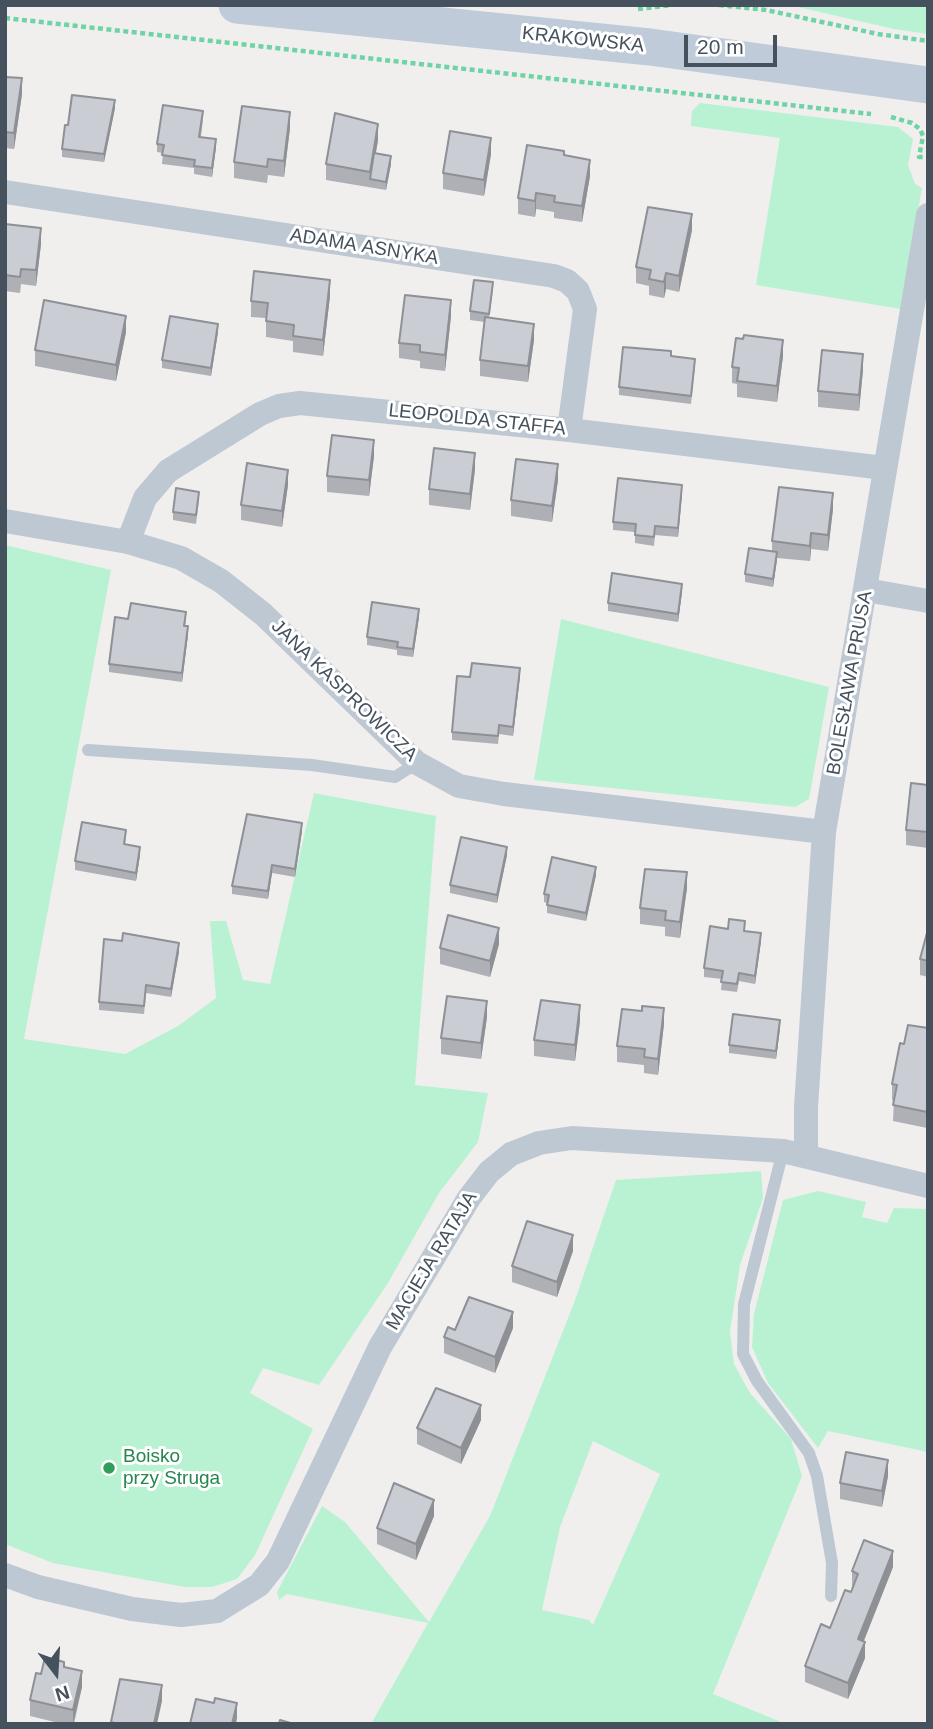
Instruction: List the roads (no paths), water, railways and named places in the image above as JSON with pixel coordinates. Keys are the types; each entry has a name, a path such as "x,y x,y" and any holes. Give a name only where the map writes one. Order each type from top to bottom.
{"main road":[{"name":"KRAKOWSKA","path":"237,5 650,47 928,85"}],"street":[{"name":"ADAMA ASNYKA","path":"5,192 554,276 568,281 578,291 585,309 569,430"},
{"name":"BOLESŁAWA PRUSA","path":"795,1154 806,1107 824,832 928,215"},
{"name":"LEOPOLDA STAFFA","path":"128,542 145,498 168,471 260,414 279,407 322,404 569,430 884,468"},
{"name":"JANA KASPROWICZA","path":"5,521 128,542 181,558 221,581 264,614 418,763 459,786 504,794 824,832"},
{"path":"866,590 928,601"},
{"name":"MACIEJA RATAJA","path":"5,1575 38,1587 132,1609 181,1615 217,1611 259,1585 278,1561 380,1347 469,1198 489,1172 511,1154 538,1143 572,1138 795,1154 928,1186"}],"lane":[{"path":"88,750 312,765 395,777 418,763"},
{"path":"795,1154 744,1304 743,1354 757,1381 809,1453 817,1476 832,1563 831,1595"}],"place":[{"name":"Boisko przy Struga","path":"109,1468"}]}
